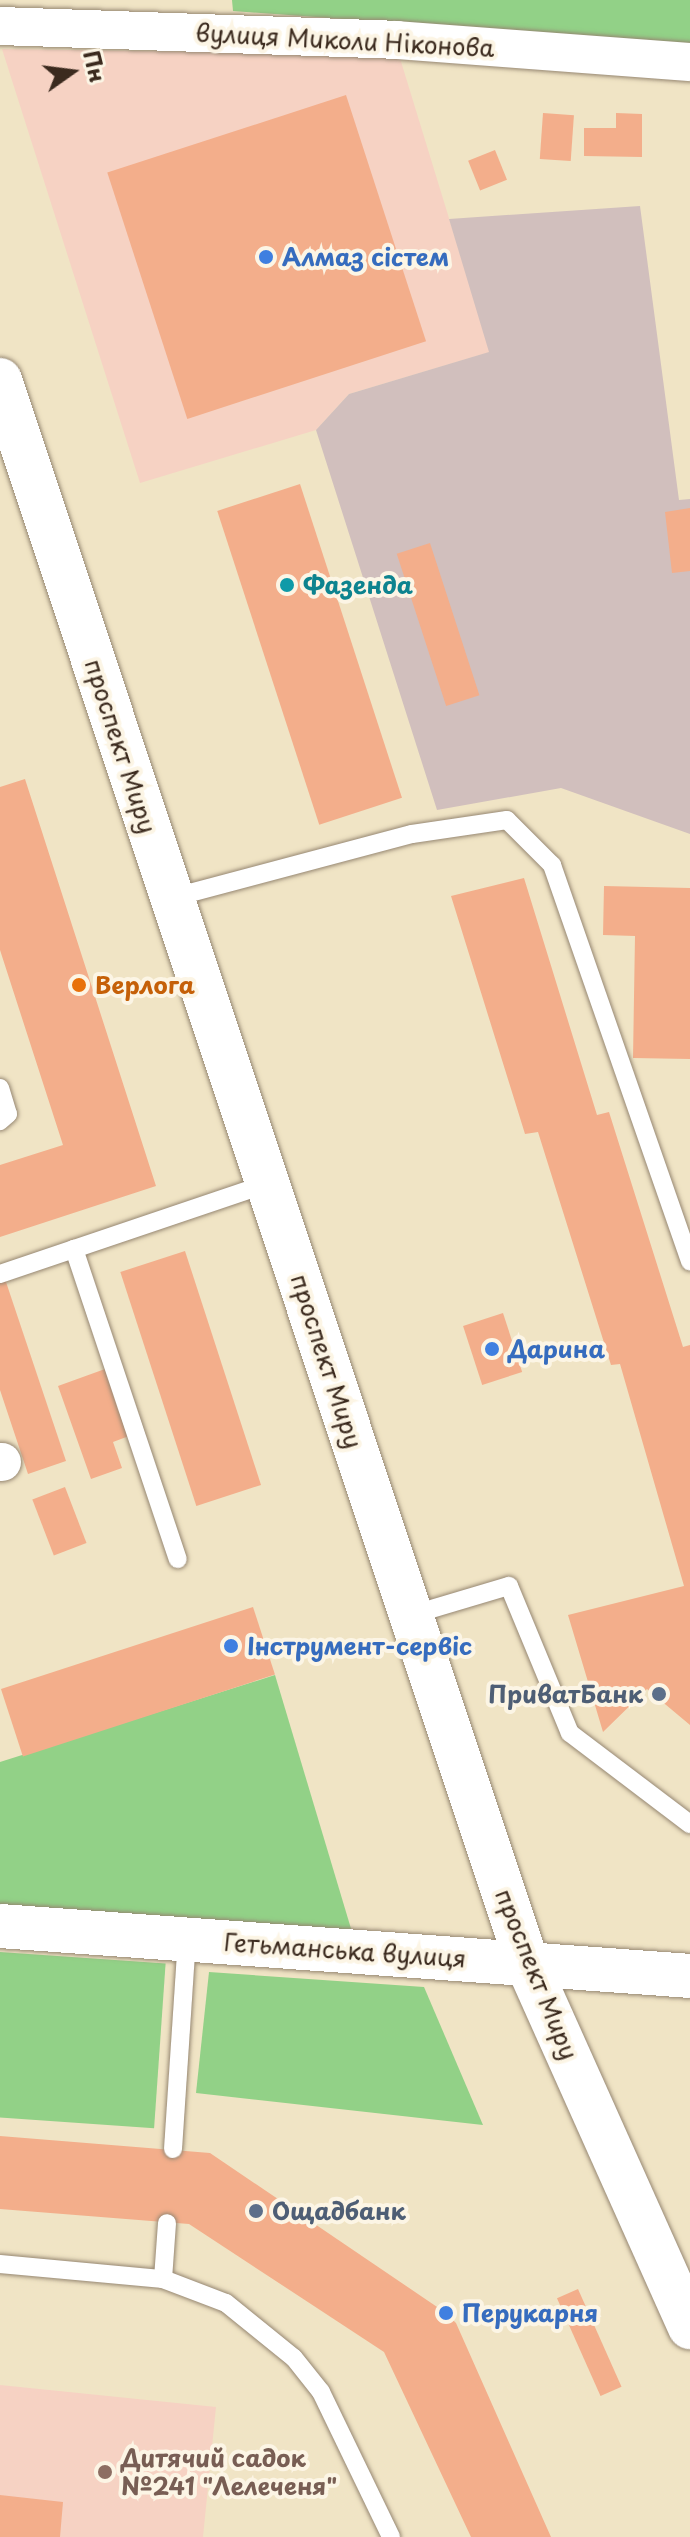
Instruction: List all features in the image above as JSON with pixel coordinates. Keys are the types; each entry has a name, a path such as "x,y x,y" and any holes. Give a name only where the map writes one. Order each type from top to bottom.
{"main road":[{"name":"проспект Миру","path":"2,394 269,1183 527,1963 690,2327"},
{"name":"Гетьманська вулиця","path":"0,1926 690,1976"}],"street":[{"name":"вулиця Миколи Ніконова","path":"0,26 397,40 690,62"}],"lane":[{"path":"171,898 412,834 507,820 552,865 690,1262"},
{"path":"0,1088 8,1114 0,1121"},
{"path":"0,1274 269,1183"},
{"path":"74,1249 178,1559"},
{"path":"411,1615 509,1586 570,1733 690,1824"},
{"path":"173,2149 187,1939"},
{"path":"163,2279 167,2223"},
{"path":"0,2264 163,2279 226,2303 294,2358 321,2392 391,2537"}],"shaded area":[{"path":"2,49 399,55 490,352 349,394 316,430 140,483"},
{"path":"640,206 679,500 690,499 690,834 561,788 437,810 316,430 349,394 489,352 449,219"},
{"name":"Дитячий садок №241 \"Лелеченя\"","path":"0,2385 216,2407 203,2537 0,2537"}],"green space":[{"path":"232,0 690,0 690,44 233,11"},
{"path":"275,1675 358,1952 0,1926 0,1762"},
{"path":"0,1952 166,1964 154,2128 0,2117"},
{"path":"209,1972 424,1987 483,2125 196,2093"}],"building":[{"name":"Алмаз сістем","path":"346,95 426,341 187,419 107,173"},
{"path":"543,113 574,115 571,161 540,159"},
{"path":"616,113 642,114 642,157 584,156 584,128 616,128"},
{"path":"495,150 507,180 480,191 468,161"},
{"name":"Фазенда","path":"300,484 402,798 319,825 217,511"},
{"path":"690,508 690,571 672,573 665,512"},
{"path":"430,543 479,695 446,706 397,554"},
{"path":"25,779 156,1186 0,1237 0,1165 63,1145 0,950 0,787"},
{"path":"524,878 597,1115 609,1112 683,1347 690,1345 690,1725 647,1689 603,1732 568,1615 684,1586 620,1364 611,1365 538,1132 525,1134 451,896"},
{"path":"604,886 690,888 690,1059 633,1058 635,936 603,935"},
{"path":"185,1251 261,1485 196,1506 120,1272"},
{"path":"5,1279 66,1461 28,1474 0,1390 0,1281"},
{"name":"Дарина","path":"503,1313 522,1372 482,1385 463,1326"},
{"path":"105,1369 129,1436 113,1442 122,1468 91,1479 58,1386"},
{"path":"65,1487 87,1543 54,1556 32,1500"},
{"path":"253,1607 275,1675 23,1756 1,1689"},
{"path":"0,2136 210,2153 446,2313 456,2323 551,2537 471,2537 384,2352 189,2224 0,2209"},
{"path":"578,2289 622,2387 601,2396 557,2298"},
{"path":"0,2495 63,2502 60,2537 0,2537"}],"place":[{"name":"Алмаз сістем","path":"266,257"},
{"name":"Фазенда","path":"287,585"},
{"name":"Beрлога","path":"79,985"},
{"name":"Дарина","path":"492,1349"},
{"name":"Інструмент-сервіс","path":"231,1646"},
{"name":"ПриватБанк","path":"659,1694"},
{"name":"Ощадбанк","path":"256,2211"},
{"name":"Перукарня","path":"446,2313"},
{"name":"Дитячий садок №241 \"Лелеченя\"","path":"105,2472"}]}
